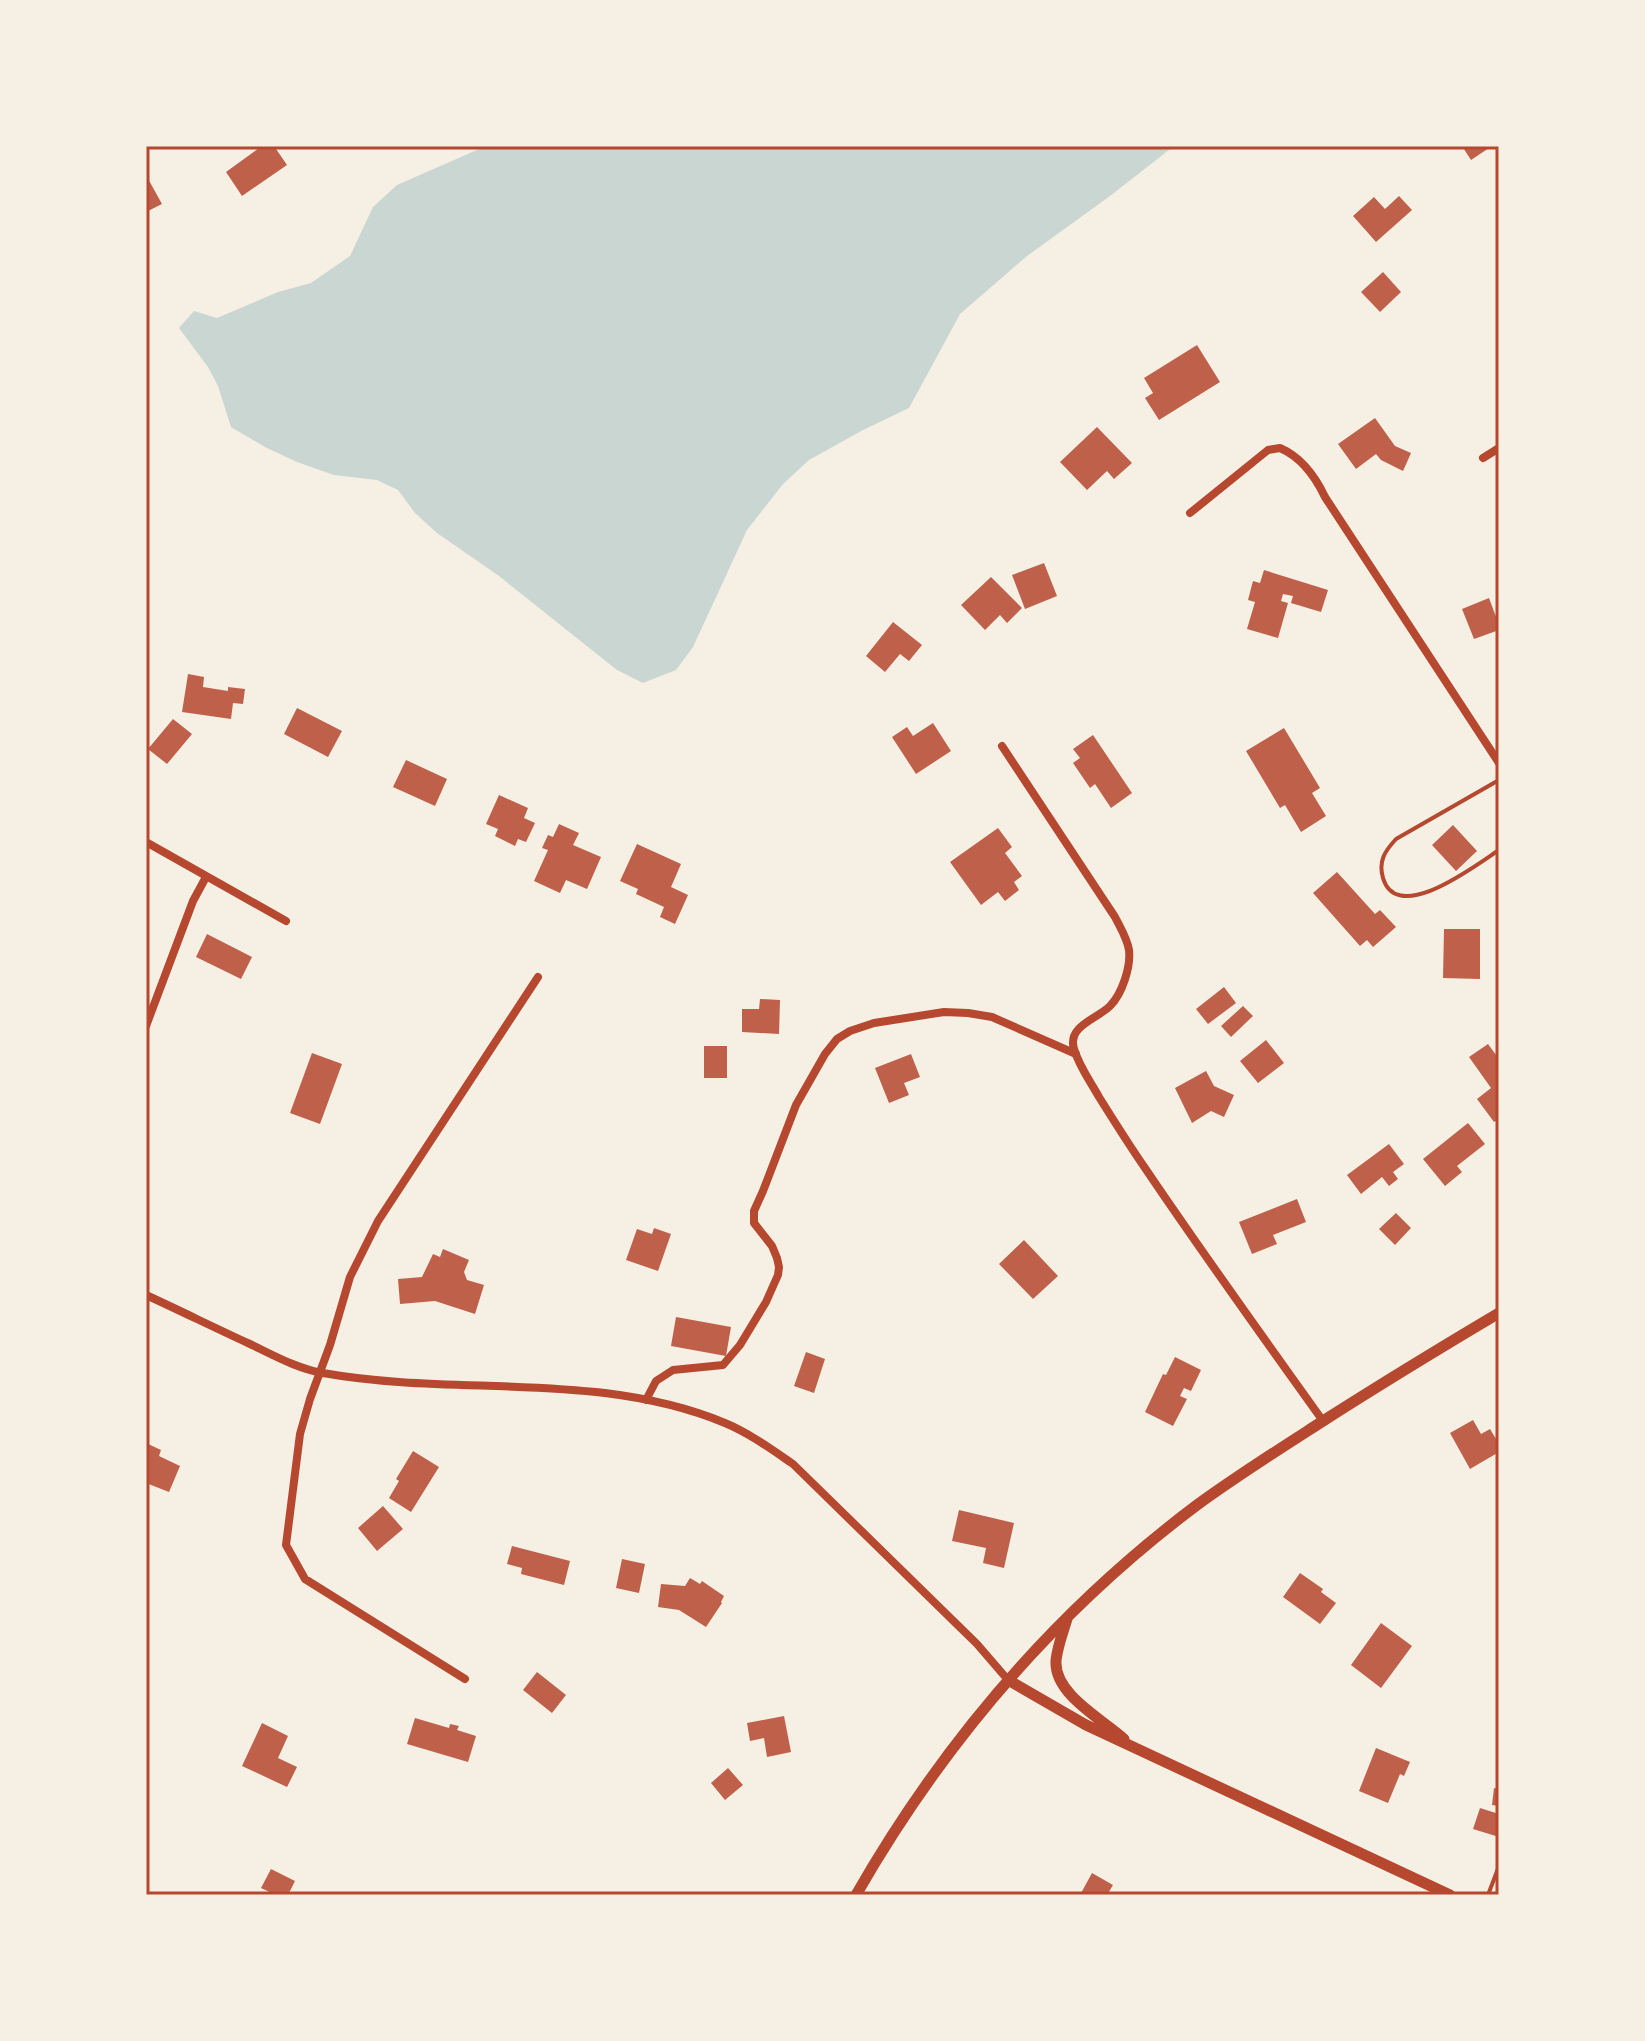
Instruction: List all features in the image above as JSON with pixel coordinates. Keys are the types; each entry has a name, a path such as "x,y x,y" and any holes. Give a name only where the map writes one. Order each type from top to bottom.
{"street":[{"path":"1190,513 1268,450 1280,448 1301,462 1317,481 1499,763"},
{"path":"1483,458 1499,448"},
{"path":"1002,746 1115,917 1129,949 1119,993 1110,1006 1076,1031 1073,1038 1083,1071 1188,1231 1323,1421"},
{"path":"146,842 286,921"},
{"path":"146,1026 193,901 206,877"},
{"path":"465,1679 305,1579 286,1545 300,1434 350,1277 378,1221 538,977"},
{"path":"646,1400 656,1381 673,1370 723,1365 740,1345 766,1302 779,1267 772,1246 754,1223 754,1211 796,1105 837,1039 874,1023 944,1012 968,1013 1004,1022 1076,1055"},
{"path":"146,1295 269,1353 321,1373 423,1383 575,1389 646,1400 685,1409 727,1424 793,1464 977,1644 1008,1680 1086,1725 1450,1895"},
{"path":"856,1895 897,1827 965,1731 1008,1680 1117,1571 1186,1514 1259,1461 1499,1313"},
{"path":"1067,1618 1056,1663 1064,1689 1133,1747"}],"lane":[{"path":"1499,780 1396,839 1385,851 1380,863 1383,879 1389,888 1400,896 1416,896 1433,891 1499,850"},
{"path":"1488,1895 1499,1866"}],"shaded area":[{"path":"486,146 1174,146 1027,256 960,314 909,408 809,460 783,484 747,530 693,647 676,670 643,683 617,670 499,576 437,533 415,513 398,490 377,480 334,475 297,462 231,427 218,386 179,328 194,311 217,318 278,292 311,283 350,256 373,207 397,185"}],"building":[{"path":"262,146 274,146 287,165 242,196 226,172"},
{"path":"1462,146 1492,146 1471,160"},
{"path":"146,175 162,204 146,212"},
{"path":"1399,196 1412,210 1376,242 1353,216 1374,197 1385,209"},
{"path":"1383,272 1401,292 1380,312 1361,292"},
{"path":"1197,345 1220,382 1159,420 1145,398 1153,393 1144,378"},
{"path":"1375,418 1395,446 1411,453 1403,471 1381,460 1376,454 1356,469 1338,444"},
{"path":"1097,427 1132,463 1114,479 1107,471 1087,490 1060,462"},
{"path":"1044,563 1057,596 1025,609 1012,575"},
{"path":"1264,570 1328,590 1321,612 1291,603 1293,596 1283,594 1281,601 1288,603 1278,638 1247,629 1255,602 1248,600 1253,581 1260,583"},
{"path":"991,577 1022,608 1007,623 1000,615 985,630 961,605"},
{"path":"1489,598 1499,630 1474,639 1462,609"},
{"path":"893,622 922,645 909,661 900,654 885,672 866,656"},
{"path":"188,674 204,677 203,687 228,691 228,687 245,689 243,704 233,703 231,719 182,712"},
{"path":"297,708 342,731 328,757 284,734"},
{"path":"173,719 192,734 167,764 148,749"},
{"path":"933,723 951,751 916,774 892,737 907,727 913,736"},
{"path":"1284,728 1320,788 1312,793 1326,816 1301,832 1285,805 1280,808 1246,751"},
{"path":"1093,735 1132,793 1111,808 1095,784 1090,788 1073,763 1080,758 1073,749"},
{"path":"406,760 447,779 435,806 393,787"},
{"path":"499,795 528,808 524,818 535,823 526,842 518,839 515,846 495,836 498,829 486,824"},
{"path":"559,824 579,833 573,845 601,857 587,889 566,880 560,893 534,881 548,850 542,848 548,835 553,837"},
{"path":"1453,825 1477,851 1456,871 1432,845"},
{"path":"998,828 1012,847 1005,853 1022,876 1014,882 1019,890 1005,901 998,892 981,905 950,862"},
{"path":"637,844 681,864 671,887 688,895 675,924 660,917 664,907 636,894 638,889 620,881"},
{"path":"1337,872 1375,914 1380,910 1396,927 1373,947 1367,940 1360,946 1313,893"},
{"path":"1444,929 1480,929 1480,979 1443,978"},
{"path":"207,934 252,957 241,979 196,957"},
{"path":"1224,987 1236,1003 1208,1024 1196,1009"},
{"path":"760,999 780,1000 779,1034 742,1032 742,1009 759,1009"},
{"path":"1243,1006 1253,1016 1231,1037 1221,1026"},
{"path":"1266,1040 1284,1063 1258,1083 1240,1061"},
{"path":"1488,1044 1499,1059 1499,1119 1494,1122 1477,1099 1491,1088 1469,1057"},
{"path":"704,1046 727,1046 727,1078 704,1078"},
{"path":"312,1053 342,1064 320,1124 290,1113"},
{"path":"911,1054 920,1077 904,1083 909,1095 889,1103 875,1068"},
{"path":"1206,1071 1214,1086 1234,1095 1224,1117 1211,1111 1192,1123 1175,1088"},
{"path":"1468,1123 1485,1144 1457,1166 1462,1172 1445,1186 1423,1159"},
{"path":"1389,1144 1404,1164 1393,1172 1398,1179 1389,1186 1382,1177 1361,1194 1347,1175"},
{"path":"1297,1199 1306,1222 1273,1235 1277,1244 1252,1254 1239,1222"},
{"path":"1396,1213 1411,1228 1395,1245 1379,1229"},
{"path":"654,1228 671,1234 658,1271 626,1260 637,1229 652,1234"},
{"path":"1024,1240 1058,1276 1033,1299 999,1264"},
{"path":"443,1249 469,1260 464,1272 467,1280 484,1285 475,1314 435,1301 400,1304 398,1279 422,1277 433,1254 440,1257"},
{"path":"676,1317 731,1327 726,1356 671,1346"},
{"path":"806,1352 825,1359 814,1393 794,1386"},
{"path":"1175,1357 1201,1370 1191,1391 1184,1388 1180,1396 1187,1399 1173,1426 1145,1412"},
{"path":"1473,1420 1481,1434 1490,1429 1499,1444 1499,1452 1470,1469 1450,1433"},
{"path":"146,1443 161,1450 159,1456 180,1466 169,1492 146,1483"},
{"path":"413,1451 439,1467 411,1512 389,1498 399,1481 396,1479"},
{"path":"383,1506 403,1529 377,1551 358,1528"},
{"path":"959,1510 1014,1523 1004,1568 983,1563 986,1548 952,1541"},
{"path":"512,1546 570,1561 564,1585 521,1574 522,1568 507,1564"},
{"path":"622,1559 645,1564 639,1593 616,1588"},
{"path":"1300,1573 1323,1589 1321,1592 1336,1603 1320,1624 1283,1597"},
{"path":"690,1578 700,1584 702,1581 724,1596 706,1627 679,1610 658,1607 661,1584 685,1586"},
{"path":"1381,1623 1412,1646 1381,1688 1351,1665"},
{"path":"537,1672 566,1695 552,1713 523,1690"},
{"path":"784,1716 791,1752 767,1757 764,1738 750,1741 747,1723"},
{"path":"415,1718 449,1728 450,1724 459,1726 457,1730 476,1736 468,1762 407,1744"},
{"path":"262,1723 288,1736 278,1758 297,1767 287,1787 242,1766"},
{"path":"1376,1748 1410,1762 1404,1776 1400,1774 1388,1803 1359,1791"},
{"path":"728,1768 743,1785 725,1800 711,1783"},
{"path":"1494,1788 1499,1789 1499,1806 1492,1805"},
{"path":"1480,1808 1499,1814 1499,1837 1473,1829"},
{"path":"271,1869 295,1881 288,1895 276,1895 261,1888"},
{"path":"1092,1873 1113,1885 1107,1895 1080,1895"}]}
